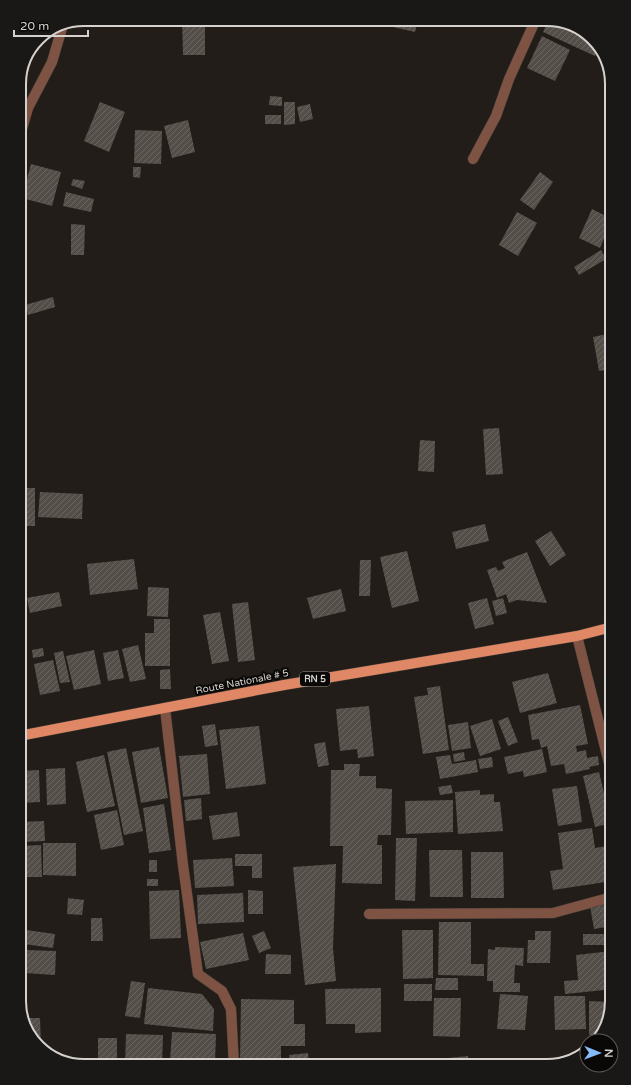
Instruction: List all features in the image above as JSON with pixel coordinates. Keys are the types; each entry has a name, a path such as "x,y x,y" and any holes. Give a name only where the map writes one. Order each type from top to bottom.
{"main road":[{"name":"Route Nationale # 5","path":"26,735 299,682 577,636 605,629"}],"street":[{"path":"473,159 496,116 509,79 533,26"},
{"path":"26,106 52,62 61,30"},
{"path":"577,636 605,747"},
{"path":"165,708 183,865 198,974 222,991 231,1009 234,1059"},
{"path":"369,914 553,913 605,900"}],"building":[{"path":"182,26 205,26 205,55 183,55"},
{"path":"388,26 416,26 415,32"},
{"path":"546,26 551,26 573,32 591,46 596,53 595,56 543,32"},
{"path":"542,36 570,50 555,81 527,68"},
{"path":"270,96 282,97 282,106 269,105"},
{"path":"100,102 125,112 109,152 84,141"},
{"path":"284,102 295,102 295,124 284,125"},
{"path":"310,104 313,119 300,122 297,107"},
{"path":"265,115 281,115 281,124 265,124"},
{"path":"188,120 195,152 172,158 164,126"},
{"path":"135,130 162,131 161,164 134,163"},
{"path":"31,164 61,172 52,206 26,199 26,183"},
{"path":"133,167 141,167 140,178 133,177"},
{"path":"540,172 553,182 534,210 520,200"},
{"path":"73,179 85,181 82,189 71,185"},
{"path":"66,192 94,199 91,212 63,206"},
{"path":"592,209 605,216 605,236 600,248 579,238"},
{"path":"517,212 537,223 518,256 499,245"},
{"path":"71,224 85,225 84,255 71,255"},
{"path":"601,250 605,257 605,260 579,275 574,267"},
{"path":"53,297 55,307 28,315 26,305"},
{"path":"605,334 605,370 599,371 593,337"},
{"path":"499,428 503,474 486,475 483,429"},
{"path":"420,440 435,441 434,472 418,471"},
{"path":"26,488 35,488 35,526 26,526"},
{"path":"40,492 83,494 82,519 38,517"},
{"path":"485,524 489,541 456,549 452,532"},
{"path":"551,531 566,555 550,566 535,541"},
{"path":"407,551 419,601 392,608 380,557"},
{"path":"527,552 547,603 517,600 509,603 506,594 497,598 487,570 496,567 498,571 505,568 502,562"},
{"path":"134,559 138,589 90,595 87,564"},
{"path":"360,560 371,560 370,596 359,596"},
{"path":"148,587 169,588 168,617 147,616"},
{"path":"341,589 346,611 313,619 307,598"},
{"path":"59,592 62,606 30,613 27,598"},
{"path":"487,598 494,624 475,629 468,603"},
{"path":"503,598 507,613 496,616 492,601"},
{"path":"248,602 255,660 238,662 232,604"},
{"path":"220,612 229,661 212,664 203,615"},
{"path":"154,619 170,619 170,666 145,666 145,633 154,633"},
{"path":"138,645 146,679 130,682 122,649"},
{"path":"43,648 44,656 33,658 32,650"},
{"path":"94,650 101,684 74,690 66,656"},
{"path":"118,650 124,678 108,681 103,653"},
{"path":"63,651 70,682 60,683 54,653"},
{"path":"53,660 60,691 40,695 34,664"},
{"path":"170,669 171,689 160,689 160,670"},
{"path":"548,673 557,703 520,713 512,682"},
{"path":"440,686 449,750 423,754 414,697 428,695 427,688"},
{"path":"580,705 588,744 576,746 577,752 586,750 587,758 598,756 599,765 589,767 590,769 566,774 564,764 551,766 547,746 541,748 539,739 532,740 528,715"},
{"path":"369,706 374,756 358,758 357,749 340,751 336,709"},
{"path":"508,717 518,742 508,746 498,721"},
{"path":"492,719 501,749 480,756 470,726"},
{"path":"468,722 471,748 452,751 448,725"},
{"path":"215,724 218,745 205,747 202,726"},
{"path":"259,726 266,784 226,789 219,730"},
{"path":"325,742 329,765 318,767 314,744"},
{"path":"159,747 168,798 141,803 132,752"},
{"path":"126,748 143,831 124,835 107,752"},
{"path":"542,749 547,772 524,777 523,771 508,774 504,757"},
{"path":"464,752 465,760 454,762 453,754"},
{"path":"207,754 210,794 183,797 179,756"},
{"path":"104,755 115,806 87,812 76,762"},
{"path":"450,755 452,764 476,760 478,772 440,779 436,757"},
{"path":"492,757 493,767 480,769 478,759"},
{"path":"344,764 360,764 359,776 376,776 376,788 392,789 391,835 378,835 377,845 382,845 382,884 342,883 343,846 330,846 331,770 344,770"},
{"path":"65,768 66,804 47,805 46,769"},
{"path":"39,770 40,802 26,803 26,771"},
{"path":"599,772 605,798 605,824 595,827 583,776"},
{"path":"451,785 453,793 440,795 438,787"},
{"path":"577,786 582,822 558,826 552,789"},
{"path":"480,790 480,795 494,794 494,802 500,802 503,831 458,834 455,792"},
{"path":"201,798 202,819 186,821 184,800"},
{"path":"453,800 453,832 406,834 405,801"},
{"path":"164,804 171,850 149,853 143,808"},
{"path":"117,810 124,845 101,850 94,815"},
{"path":"237,812 240,836 213,840 209,816"},
{"path":"44,821 45,841 26,842 26,822"},
{"path":"592,828 595,848 605,846 605,882 553,890 550,871 563,869 558,833"},
{"path":"396,838 417,838 415,901 395,900"},
{"path":"43,843 76,843 76,876 43,875"},
{"path":"41,845 42,877 26,877 26,846"},
{"path":"429,850 462,850 463,897 430,897"},
{"path":"471,852 503,852 504,898 471,898"},
{"path":"235,854 262,854 262,878 252,878 252,866 235,866"},
{"path":"232,858 234,886 195,888 193,860"},
{"path":"149,860 157,860 157,872 149,872"},
{"path":"336,864 333,948 336,981 305,985 293,867"},
{"path":"147,879 158,879 158,886 147,886"},
{"path":"179,890 181,938 150,939 149,891"},
{"path":"248,890 263,891 263,914 248,914"},
{"path":"243,893 244,922 198,924 197,895"},
{"path":"68,898 84,900 82,915 67,914"},
{"path":"605,903 605,927 594,929 590,906"},
{"path":"91,918 102,918 103,941 91,941"},
{"path":"439,922 471,922 471,964 484,964 484,976 438,975"},
{"path":"26,930 55,934 53,948 26,944"},
{"path":"402,930 433,930 433,978 403,979"},
{"path":"264,931 271,948 259,953 252,936"},
{"path":"535,931 551,931 550,963 527,963 528,940 535,940"},
{"path":"243,933 249,960 206,969 200,942"},
{"path":"583,934 605,934 605,945 583,945"},
{"path":"495,947 524,948 523,966 515,965 514,983 520,983 520,992 493,992 493,981 487,981 488,949 495,950"},
{"path":"26,950 56,951 55,975 26,973"},
{"path":"605,952 604,990 565,994 564,981 578,980 576,955"},
{"path":"266,954 291,955 291,974 265,974"},
{"path":"436,978 458,978 458,990 435,990"},
{"path":"131,981 145,983 140,1018 125,1016"},
{"path":"404,984 432,984 432,1001 404,1001"},
{"path":"148,988 202,994 214,1009 213,1031 144,1024"},
{"path":"381,988 381,1032 355,1033 355,1024 326,1024 325,989"},
{"path":"500,994 528,996 525,1030 497,1029"},
{"path":"554,996 585,996 586,1029 555,1030"},
{"path":"434,998 461,998 460,1037 433,1036"},
{"path":"241,999 294,1000 294,1024 305,1024 305,1046 281,1046 281,1059 240,1059"},
{"path":"589,1001 605,1002 604,1012 599,1027 595,1033 589,1033"},
{"path":"29,1018 40,1018 41,1040 32,1027"},
{"path":"172,1032 216,1034 215,1059 170,1059"},
{"path":"126,1034 163,1035 162,1059 125,1059"},
{"path":"98,1038 117,1038 117,1059 98,1059"},
{"path":"308,1053 308,1059 289,1059 289,1055"},
{"path":"468,1056 468,1059 438,1059"}]}
